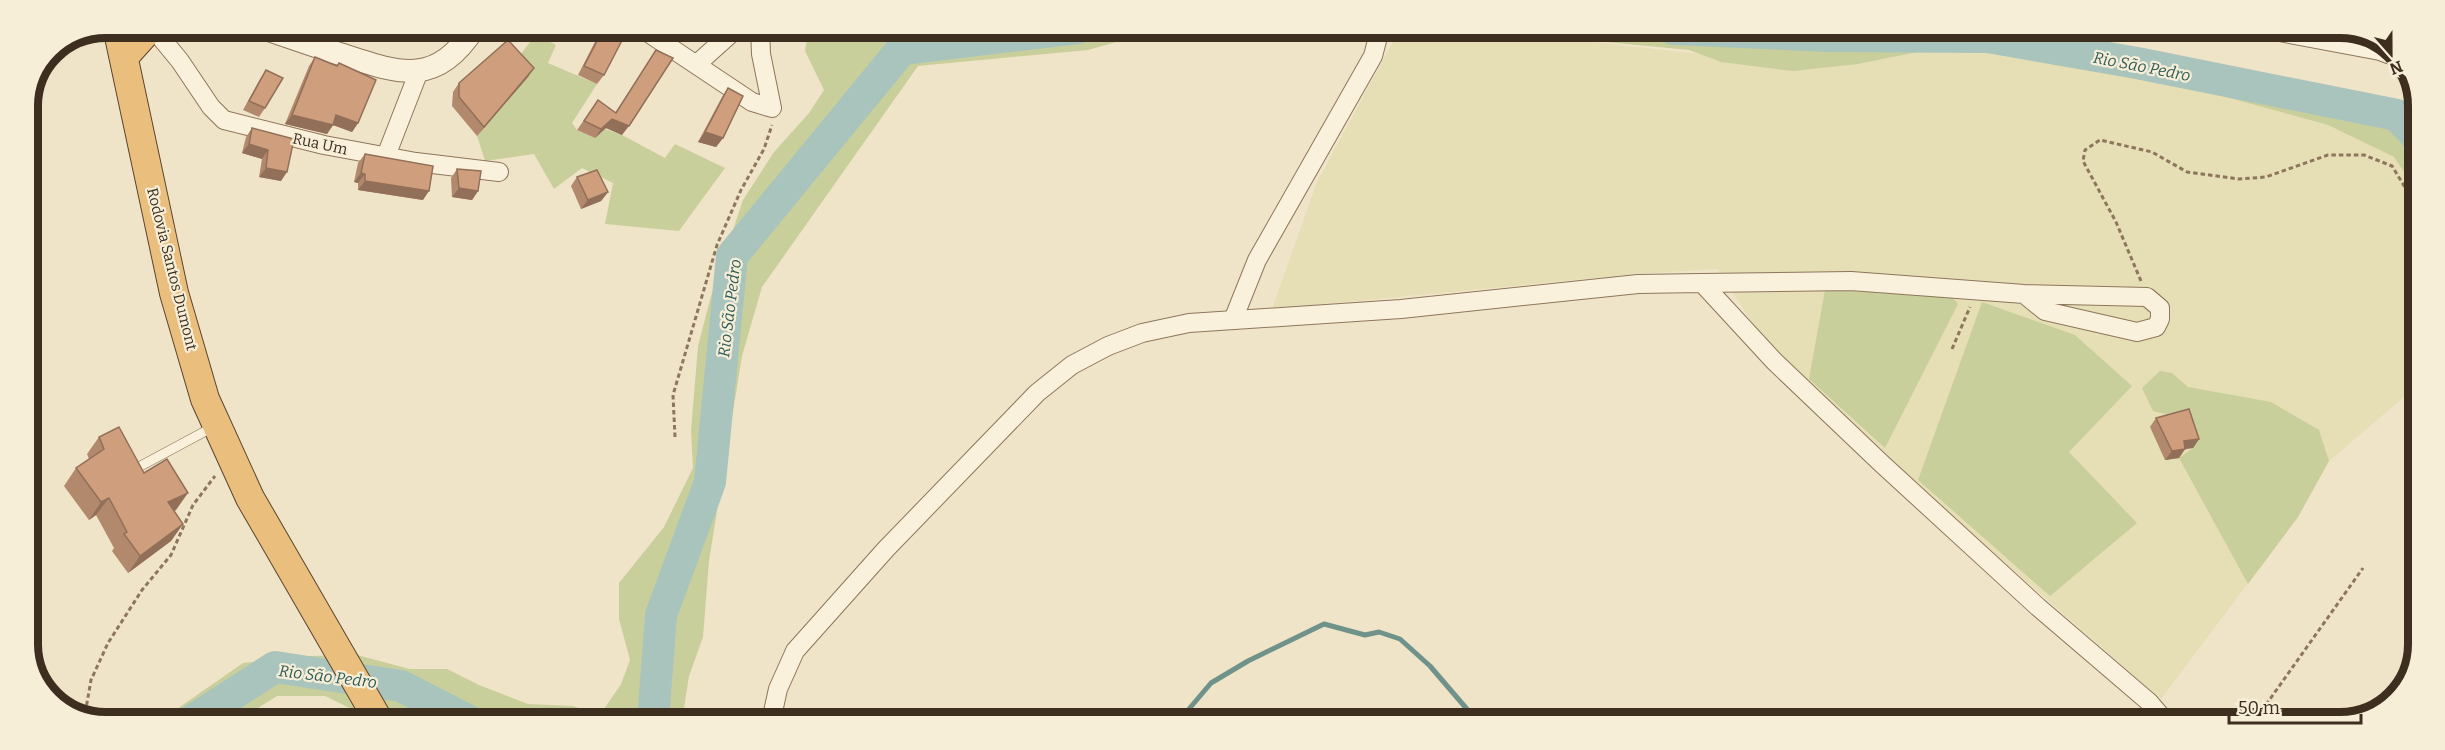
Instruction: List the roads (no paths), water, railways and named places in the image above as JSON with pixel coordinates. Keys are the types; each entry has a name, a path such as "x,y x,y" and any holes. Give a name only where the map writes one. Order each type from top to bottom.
{"highway":[{"name":"Rodovia Santos Dumont","path":"120,38 174,293 205,399 250,498 374,712"},
{"path":"124,57 142,38"}],"street":[{"name":"Rua Um","path":"161,38 180,61 211,107 224,120 291,138 386,156 499,172"},
{"path":"293,38 392,71 419,71 449,59 468,38"},
{"path":"657,38 698,63 752,102 772,108 761,54 760,38"},
{"path":"698,63 726,38"},
{"path":"1233,320 1257,260 1373,56 1378,38"},
{"path":"2316,38 2382,52"},
{"path":"386,156 419,71"},
{"path":"773,712 778,689 795,651 886,549 1037,393 1072,365 1108,346 1142,333 1189,323 1401,309 1638,284 1702,283 1851,281 2024,294 2147,297 2160,308 2160,319 2156,327 2137,332 2045,311 2024,294"},
{"path":"1702,283 1774,361 1881,463 2038,608 2149,702 2158,712"}],"lane":[{"path":"135,469 217,425"}],"waterway":[{"name":"Rio São Pedro","path":"654,712 661,615 710,482 732,256 902,49 994,38"},
{"name":"Rio São Pedro","path":"1994,38 2137,63 2397,115 2407,126"},
{"path":"1186,712 1211,683 1248,661 1324,624 1365,635 1379,632 1400,639 1430,666 1469,712"},
{"name":"Rio São Pedro","path":"205,712 275,667 401,686 452,712"}]}
